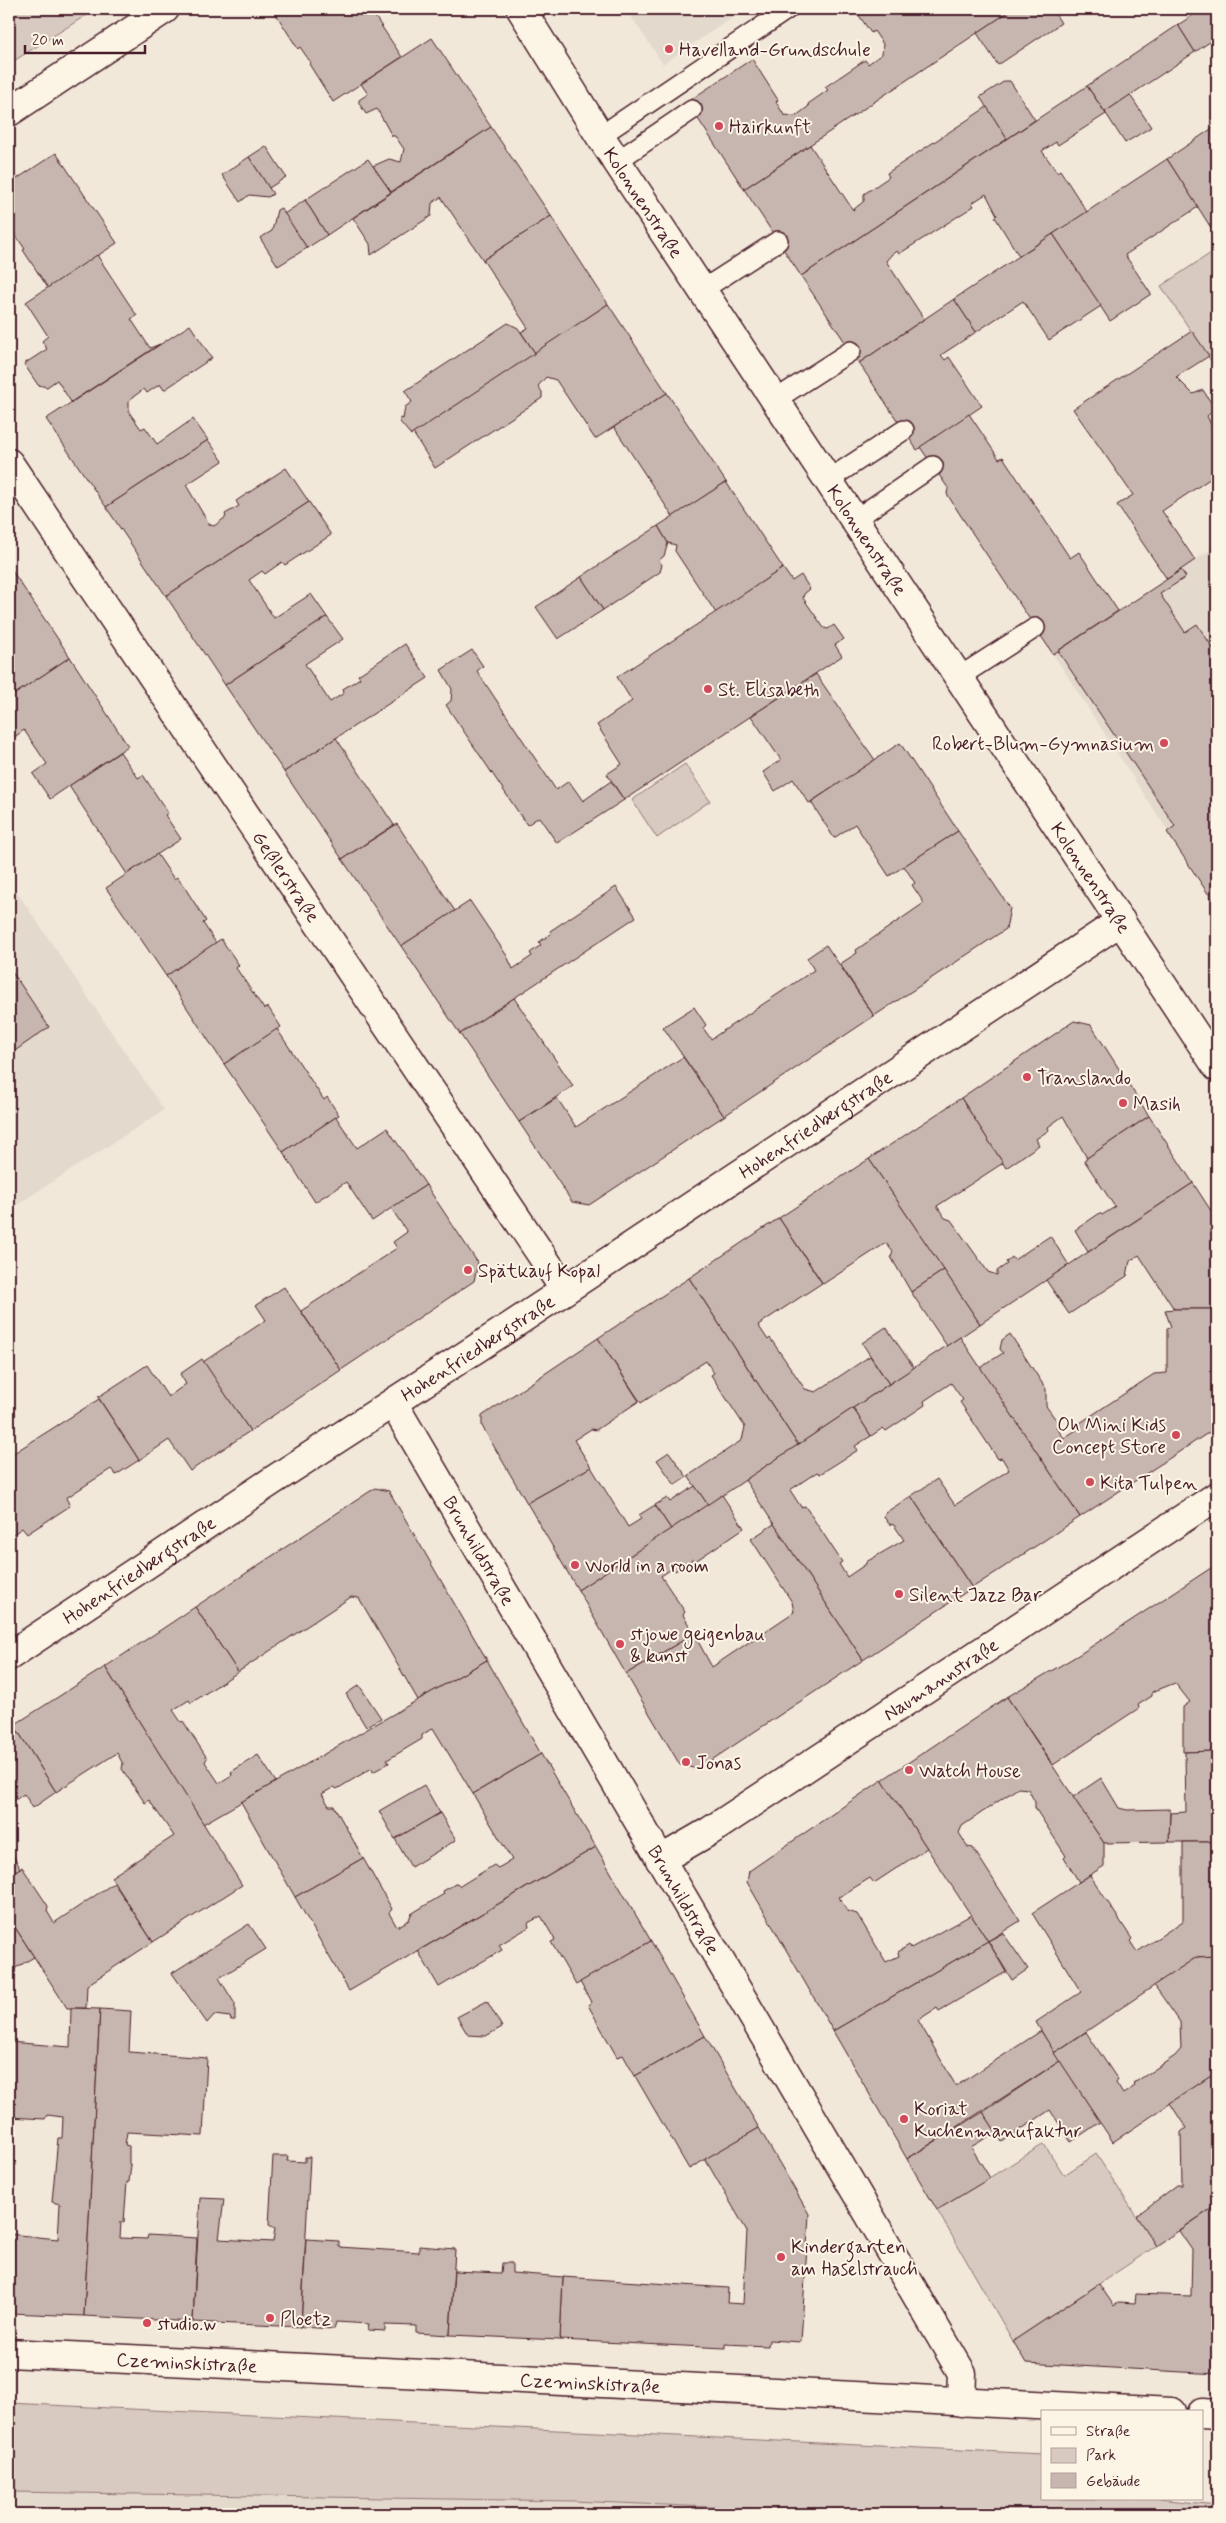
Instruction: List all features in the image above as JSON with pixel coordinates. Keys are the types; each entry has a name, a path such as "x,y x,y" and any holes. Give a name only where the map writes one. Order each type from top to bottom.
{"street":[{"path":"9,112 165,9"},
{"name":"Kolonnenstraße","path":"521,9 600,136 1217,1067"},
{"name":"Geßlerstraße","path":"9,463 565,1290"},
{"name":"Hohenfriedbergstraße","path":"9,1656 565,1290 1121,920"},
{"name":"Brunhildstraße","path":"393,1403 962,2374 961,2402"},
{"name":"Naumannstraße","path":"660,1860 710,1831 1217,1496"},
{"name":"Czeminskistraße","path":"9,2353 1130,2410"},
{"path":"1204,2413 1217,2414"}],"lane":[{"path":"600,136 788,9"},
{"path":"616,160 692,110"},
{"path":"702,290 778,241"},
{"path":"774,400 851,351"},
{"path":"828,480 904,430"},
{"path":"854,520 934,466"},
{"path":"958,677 1035,628"}],"shaded area":[{"name":"Havelland-Grundschule","path":"626,9 745,9 663,64"},
{"name":"Robert-Blum-Gymnasium","path":"1217,545 1217,907 1053,654"},
{"path":"9,880 164,1110 9,1210"},
{"path":"9,2492 573,2501 866,2514 9,2514"}],"green space":[{"path":"9,9 96,9 9,64"},
{"path":"1217,249 1217,370 1161,286"},
{"path":"685,764 710,801 657,838 632,800"},
{"path":"1044,2144 1064,2175 1096,2154 1156,2246 1013,2341 937,2210"},
{"path":"9,2403 1041,2454 1041,2500 1168,2500 1217,2505 1217,2514 866,2514 573,2501 9,2492"}],"building":[{"path":"277,9 370,9 402,57 333,102 309,64 311,63 300,47 298,49 274,11"},
{"path":"859,9 1013,9 744,189 687,102 752,59 778,100 776,102 784,115 796,116 809,106 808,104 828,90 825,87 865,60 868,64 882,54 883,44 874,31 871,33 858,14 861,12"},
{"path":"1013,9 1052,9 1061,23 998,65 977,33"},
{"path":"1202,9 1217,9 1217,37 1195,52 1178,25"},
{"path":"1178,25 1195,52 1105,112 1087,86"},
{"path":"432,38 491,127 391,192 373,166 389,159 401,162 404,149 395,136 392,136 377,109 366,114 359,100 368,94 361,84"},
{"path":"1005,81 1010,81 1035,120 1007,139 980,97"},
{"path":"1087,86 1106,114 1058,145 1056,142 1042,151 1057,172 1060,170 1087,212 1019,256 995,217 997,215 986,194 972,203 974,206 899,254 897,251 892,254 886,261 924,319 859,363 801,276"},
{"path":"1130,95 1151,127 1125,143 1105,112"},
{"path":"987,107 1007,139 801,276 744,189 810,145 853,210 864,201 864,194 889,177 887,173"},
{"path":"1217,125 1217,237 1167,159"},
{"path":"491,127 551,216 483,260 441,197 432,203 431,216 371,255 370,244 353,218"},
{"path":"266,146 286,177 269,188 249,157"},
{"path":"56,153 117,243 48,288 23,250 25,249 9,229 9,184"},
{"path":"249,157 273,194 268,197 249,195 240,202 222,175"},
{"path":"368,159 391,192 327,235 305,200"},
{"path":"1167,159 1198,207 1125,255 1151,294 1110,321 1053,234"},
{"path":"305,200 327,235 307,248 284,214"},
{"path":"281,208 307,248 278,266 260,238 272,231 277,210"},
{"path":"551,216 608,304 535,353 521,332 528,328 483,260"},
{"path":"1053,234 1101,306 1049,340 1023,301 976,332 954,299"},
{"path":"97,255 137,316 131,319 150,348 160,344 71,402 57,380 47,387 38,385 24,364 47,349 42,341 48,336 26,302"},
{"path":"954,299 976,332 941,355 945,360 949,357 982,406 917,450 859,363"},
{"path":"608,304 667,393 595,439 556,380 546,377 538,386 542,392 542,398 435,468 413,433"},
{"path":"508,323 518,328 535,353 411,435 400,422 400,418 403,419 405,407 412,402 405,391"},
{"path":"190,325 212,358 164,390 160,384 147,393 144,389 129,400 129,412 141,429 145,427 157,444 193,419 208,440 106,507 46,419"},
{"path":"1192,331 1209,356 1176,377 1193,394 1203,390 1215,409 1207,416 1217,438 1217,474 1162,511 1195,560 1167,579 1117,505 1133,495 1073,409"},
{"path":"667,393 726,482 673,517 614,427"},
{"path":"969,414 999,459 1003,457 1070,558 1079,552 1118,611 1053,654 961,516 947,494 948,488 920,447"},
{"path":"208,440 223,461 186,485 209,524 214,526 226,517 225,514 239,506 236,501 286,468 309,502 166,596 106,507"},
{"path":"726,482 783,568 716,613 675,551 676,545 668,543 658,526"},
{"path":"309,502 331,535 285,565 282,562 265,574 262,571 249,580 274,618 311,594 327,617 225,685 166,596"},
{"path":"658,526 668,543 664,556 659,560 662,565 660,572 603,610 581,577"},
{"name":"St. Elisabeth","path":"783,568 792,581 801,575 810,589 804,594 803,598 824,628 828,629 834,625 844,639 835,645 842,656 624,800 607,774 622,764 597,725 632,701 617,677"},
{"path":"11,569 70,657 9,698 9,570"},
{"name":"Robert-Blum-Gymnasium","path":"1181,570 1186,577 1160,594 1185,632 1197,624 1217,654 1217,742 1211,746 1217,756 1217,907 1167,832 1175,826 1058,651"},
{"path":"581,577 603,610 558,639 536,607"},
{"path":"327,617 343,639 305,664 330,702 344,693 343,689 360,678 358,675 405,644 428,678 284,772 225,685"},
{"path":"472,650 483,666 477,671 556,790 569,781 583,801 611,781 624,800 557,843 539,817 527,825 446,705 451,701 452,689 441,670"},
{"path":"70,657 128,746 50,799 33,774 47,764 24,730 12,739 13,741 9,744 9,698"},
{"path":"816,674 875,760 809,803 793,779 775,791 763,772 781,760 751,716"},
{"path":"336,738 394,825 342,859 284,772"},
{"path":"900,743 958,831 889,876 855,824 834,838 811,802"},
{"path":"120,752 138,778 143,775 168,813 165,815 181,839 127,874 69,786"},
{"path":"397,824 455,911 401,946 342,859"},
{"path":"958,831 1010,908 1006,929 874,1016 840,964 857,953 856,950 924,903 912,885 915,883 904,866"},
{"path":"157,854 174,879 177,877 185,888 206,921 203,923 216,943 166,976 106,888"},
{"path":"616,887 636,917 460,1034 401,946 470,901 507,956 513,969 532,956 530,953 541,945 539,942 551,934 550,931"},
{"path":"221,939 239,965 236,968 264,1009 268,1007 281,1027 224,1064 166,976"},
{"path":"826,945 874,1016 724,1116 663,1027 694,1007 706,1025 703,1028 711,1039 814,970 807,958"},
{"path":"9,967 49,1027 9,1055"},
{"path":"514,998 573,1086 519,1122 460,1034"},
{"path":"1074,1021 1091,1025 1149,1116 1087,1158 1063,1116 1048,1127 1049,1130 1036,1139 1039,1145 1006,1168 961,1098"},
{"path":"277,1029 324,1100 327,1097 339,1115 283,1152 224,1064"},
{"path":"683,1057 724,1116 589,1205 572,1202 519,1122 557,1098 576,1127"},
{"path":"961,1098 1003,1163 937,1206 945,1218 951,1220 988,1272 997,1275 997,1271 1007,1264 1006,1262 1012,1257 1014,1260 1050,1236 1069,1265 980,1324 869,1159"},
{"path":"1149,1116 1193,1183 1088,1252 1075,1230 1100,1213 1102,1215 1115,1207 1084,1160"},
{"path":"336,1117 357,1148 387,1128 426,1185 372,1221 346,1182 315,1202 283,1152"},
{"path":"869,1159 944,1270 911,1292 891,1257 893,1252 886,1243 823,1284 779,1218"},
{"path":"1193,1183 1217,1220 1217,1309 1174,1309 1139,1255 1130,1261 1127,1276 1069,1314 1046,1280"},
{"path":"426,1185 478,1263 474,1281 341,1370 301,1311 397,1248 393,1242 407,1232 391,1208"},
{"path":"779,1218 822,1283 758,1325 768,1340 770,1338 805,1389 816,1392 870,1356 889,1384 798,1445 689,1278"},
{"path":"944,1270 980,1324 947,1346 911,1292"},
{"path":"689,1278 798,1445 708,1505 688,1476 742,1440 745,1427 711,1375 714,1373 706,1361 641,1403 598,1338"},
{"path":"284,1287 341,1370 250,1431 203,1362 266,1320 256,1305"},
{"path":"1217,1309 1217,1427 1080,1517 980,1368 1003,1353 1000,1349 1002,1340 1010,1334 1046,1389 1046,1406 1059,1424 1056,1427 1064,1438 1081,1427 1080,1423 1154,1374 1167,1373 1167,1328 1171,1327 1165,1310"},
{"path":"886,1327 914,1368 889,1384 862,1343"},
{"path":"960,1337 1080,1517 972,1588 911,1496 937,1479 955,1505 1009,1470 1002,1458 998,1459 960,1402 963,1400 951,1383 924,1401 925,1405 886,1431 883,1428 871,1436 853,1408"},
{"path":"598,1338 639,1401 596,1430 591,1429 574,1440 591,1467 527,1503 482,1426 482,1416"},
{"path":"202,1359 250,1431 190,1471 169,1440 139,1460 98,1397 147,1365 168,1397 186,1384 180,1374"},
{"path":"99,1399 139,1460 116,1475 111,1469 66,1498 70,1506 27,1534 22,1528 9,1537 9,1456"},
{"path":"853,1408 871,1436 855,1446 858,1450 820,1474 817,1472 790,1490 801,1507 805,1506 842,1562 839,1564 847,1577 866,1564 866,1562 904,1540 894,1525 889,1524 884,1517 885,1513 911,1496 972,1588 863,1660 745,1480"},
{"path":"669,1452 687,1477 675,1485 657,1460"},
{"path":"591,1467 628,1527 641,1519 639,1515 655,1505 671,1529 578,1590 527,1503"},
{"path":"695,1486 708,1505 671,1529 655,1505 667,1498 670,1502"},
{"path":"375,1488 389,1491 487,1660 418,1700 359,1598 351,1597 238,1672 195,1607"},
{"path":"722,1495 744,1528 694,1562 693,1559 675,1571 673,1568 661,1576 685,1612 683,1615 694,1634 626,1674 578,1590"},
{"path":"774,1524 863,1660 698,1769 680,1765 626,1674 694,1634 712,1667 794,1612 792,1602 751,1539"},
{"path":"1217,1564 1217,1751 1183,1752 1183,1707 1190,1702 1175,1683 1152,1692 1152,1696 1138,1705 1139,1708 1053,1765 1007,1697 1080,1654"},
{"path":"195,1607 238,1672 191,1703 189,1700 173,1710 181,1722 183,1721 207,1758 205,1762 219,1783 232,1775 231,1772 258,1755 276,1782 203,1824 105,1667"},
{"path":"487,1660 541,1754 473,1794 433,1728 422,1735 422,1739 387,1760 389,1763 373,1772 372,1768 337,1789 334,1787 322,1794 329,1806 334,1806 363,1858 295,1897 241,1802"},
{"path":"105,1667 242,1885 153,1942 111,1877 174,1836 149,1800 145,1803 122,1769 123,1764 117,1753 56,1792 14,1725"},
{"path":"359,1685 381,1718 366,1727 346,1694"},
{"path":"1007,1697 1104,1843 1104,1866 1079,1882 1064,1858 1066,1856 1035,1808 1035,1802 1028,1789 1018,1788 962,1826 959,1833 968,1847 973,1848 1020,1921 988,1941 882,1780"},
{"path":"14,1725 56,1792 33,1808 24,1794 12,1802 9,1800 9,1729"},
{"path":"1217,1751 1217,1842 1169,1842 1170,1813 1186,1812 1185,1752"},
{"path":"541,1754 596,1847 349,1991 295,1897 363,1858 392,1909 389,1913 397,1927 409,1920 411,1914 444,1894 443,1891 457,1883 460,1886 494,1865 498,1868 512,1860 473,1794"},
{"path":"1101,1778 1119,1808 1127,1810 1170,1809 1169,1842 1104,1843 1073,1797"},
{"path":"882,1780 927,1848 874,1883 870,1878 839,1897 847,1911 857,1914 886,1962 899,1956 898,1952 909,1945 911,1948 971,1915 988,1941 833,2031 747,1882 749,1871"},
{"path":"424,1785 440,1813 395,1839 379,1811"},
{"path":"440,1813 456,1840 411,1867 395,1839"},
{"path":"1183,1842 1217,1842 1217,1956 1197,1957 1054,2053 1036,2022 1081,1992 1032,1913 1090,1875 1132,1939 1130,1941 1137,1952 1183,1921"},
{"path":"9,1847 20,1868 9,1875"},
{"path":"596,1847 651,1941 576,1985 551,1942 555,1940 541,1916 528,1923 529,1927 499,1945 502,1950 439,1987 418,1951"},
{"path":"22,1867 48,1906 47,1911 54,1923 114,1883 153,1942 87,1985 86,2008 67,2008 9,1918 9,1875"},
{"path":"9,1918 34,1957 9,1972"},
{"path":"249,1924 266,1949 219,1978 235,2004 235,2020 231,2020 230,2017 214,2015 207,2023 172,1973"},
{"path":"1003,1933 1028,1969 1012,1980 988,1941"},
{"path":"651,1941 705,2036 635,2076 623,2055 617,2057 588,2005 591,2002 580,1982"},
{"path":"988,1941 1006,1972 939,2011 937,2008 918,2020 956,2086 1041,2031 1060,2061 907,2159 833,2031"},
{"path":"1217,1956 1217,2072 1113,2142 1054,2053 1086,2032 1118,2080 1116,2083 1123,2094 1135,2086 1134,2083 1175,2056 1181,2049 1180,2022 1154,1985 1197,1957"},
{"path":"487,2001 502,2027 486,2036 468,2035 457,2017"},
{"path":"71,2008 100,2009 84,2316 9,2313 9,2234 58,2239 60,2204 52,2202 58,2138 62,2138 63,2117 47,2115 45,2119 9,2117 9,2042 70,2047"},
{"path":"100,2009 131,2011 129,2052 207,2058 203,2136 127,2132 125,2145 129,2146 129,2164 131,2165 129,2182 127,2182 124,2222 121,2222 120,2238 147,2239 148,2235 197,2238 193,2322 84,2316"},
{"path":"705,2036 759,2128 689,2169 635,2076"},
{"path":"1060,2061 1100,2122 1071,2142 1050,2110 1002,2142 983,2112"},
{"path":"1217,2072 1217,2205 1156,2246 1136,2216 1177,2185 1182,2185 1181,2132 1186,2128 1170,2103"},
{"path":"983,2112 996,2132 971,2147 990,2178 937,2210 907,2159"},
{"path":"759,2128 809,2214 801,2342 769,2340 768,2346 725,2344 725,2348 560,2340 563,2277 728,2288 727,2303 743,2304 747,2231 705,2159"},
{"path":"273,2156 288,2156 287,2161 305,2162 305,2157 310,2157 301,2327 193,2322 200,2198 224,2199 219,2239 273,2242 275,2228 269,2225"},
{"path":"1217,2205 1217,2374 1026,2363 1013,2341 1099,2284 1114,2306 1119,2302 1135,2303 1136,2294 1191,2296 1192,2250 1179,2231"},
{"path":"306,2239 339,2241 339,2247 419,2252 419,2246 455,2249 450,2335 416,2333 416,2326 385,2325 385,2331 368,2330 369,2324 336,2322 334,2329 301,2327"},
{"path":"502,2263 512,2263 512,2273 563,2277 560,2340 450,2335 454,2271 501,2273"}],"place":[{"name":"Havelland-Grundschule","path":"669,49"},
{"name":"Hairkunft","path":"719,126"},
{"name":"St. Elisabeth","path":"708,689"},
{"name":"Robert-Blum-Gymnasium","path":"1164,743"},
{"name":"Translando","path":"1027,1077"},
{"name":"Masih","path":"1123,1103"},
{"name":"Spätkauf Kopal","path":"468,1270"},
{"name":"Oh Mini Kids Concept Store","path":"1176,1435"},
{"name":"Kita Tulpen","path":"1090,1482"},
{"name":"World in a room","path":"575,1565"},
{"name":"Silent Jazz Bar","path":"899,1594"},
{"name":"stjowe geigenbau & kunst","path":"620,1644"},
{"name":"Jonas","path":"686,1762"},
{"name":"Watch House","path":"909,1770"},
{"name":"Koriat Kuchenmanufaktur","path":"904,2119"},
{"name":"Kindergarten am Haselstrauch","path":"781,2257"},
{"name":"Ploetz","path":"270,2318"},
{"name":"studio.w","path":"147,2323"}]}
